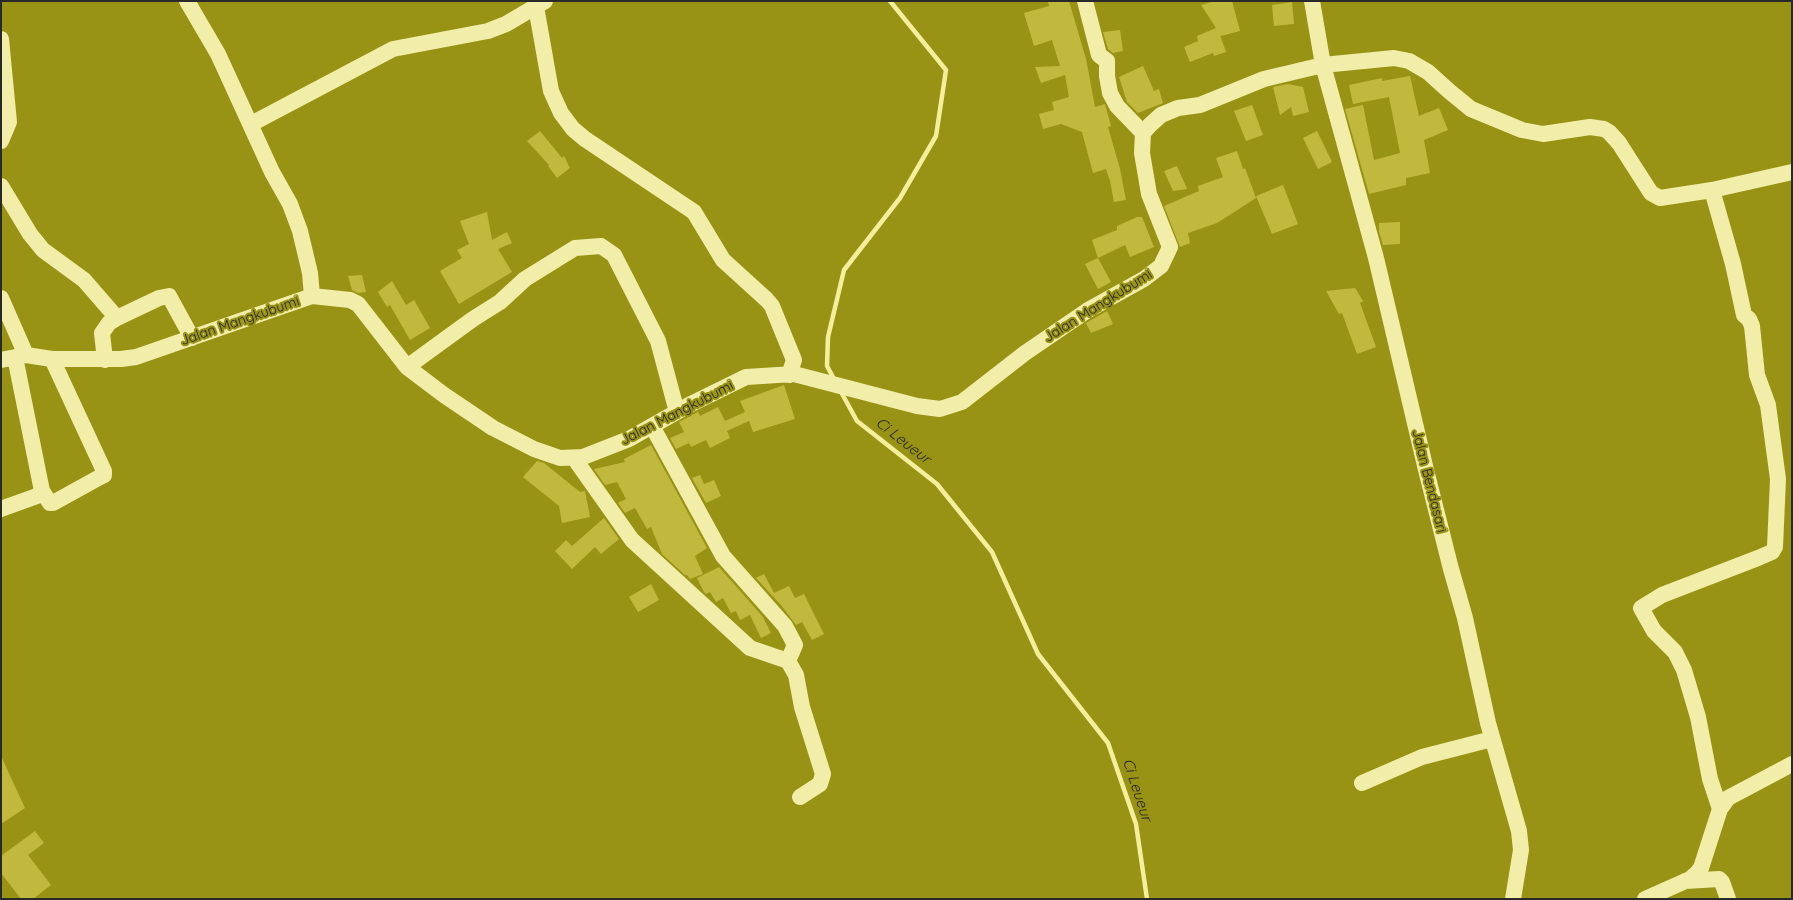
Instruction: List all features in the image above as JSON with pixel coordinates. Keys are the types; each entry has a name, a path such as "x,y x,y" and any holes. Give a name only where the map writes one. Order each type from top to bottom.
{"street":[{"path":"187,1 218,54 272,172 290,204 300,231 310,273 312,296"},
{"path":"1085,1 1099,55 1107,61 1110,93 1117,106 1143,133 1161,115 1178,108 1200,105 1264,79 1323,65 1394,58 1409,61 1428,72 1471,108 1522,130 1543,134 1590,128 1604,129 1614,137 1647,189 1655,196 1669,197 1712,190 1792,172"},
{"name":"Jalan Bendasari","path":"1312,1 1323,65 1376,258 1435,506 1465,618 1492,740 1519,831 1521,850 1516,899"},
{"path":"251,124 393,49 488,31 506,24 539,3 551,90 561,113 573,129 585,139 694,212 723,260 772,306 792,352 794,360 791,375"},
{"path":"1,39 9,122 1,142"},
{"name":"Jalan Mangkubumi","path":"14,357 105,360 136,356 312,296 350,300 358,304 406,366 444,395 493,428 534,449 560,458 583,457 630,439 677,412 746,377 791,375 917,406 940,409 962,402 1041,342 1088,310 1144,279 1161,266 1170,247 1149,194 1142,153 1143,133"},
{"path":"1,186 30,234 43,250 84,280 118,318"},
{"path":"1712,190 1733,264 1744,316 1749,319 1752,326 1757,374 1768,405 1778,479 1775,547 1772,552 1662,595 1641,608 1654,631 1675,652 1684,670 1698,717 1710,779 1720,809"},
{"path":"406,366 476,316 500,302 525,279 576,248 601,246 614,255 658,341 677,412"},
{"path":"105,360 102,333 109,323 159,298 170,296 192,338"},
{"path":"1,298 42,491 50,503 104,475 104,471 52,359"},
{"path":"652,426 720,552 785,626 795,645 788,661"},
{"path":"574,458 632,540 750,648 788,661 796,675 802,707 822,774 817,787 800,797"},
{"path":"1,509 36,496 42,491"},
{"path":"1362,783 1422,757 1492,740"},
{"path":"1645,899 1697,874 1701,868 1720,809 1733,794 1792,764"},
{"path":"1685,881 1719,879 1722,882 1728,899"}],"building":[{"path":"1048,1 1069,1 1086,59 1095,107 1105,104 1111,126 1108,127 1120,169 1126,200 1114,202 1106,169 1093,173 1082,132 1061,124 1043,129 1039,114 1054,110 1052,102 1069,97 1065,75 1041,83 1035,67 1060,66 1052,40 1034,46 1024,13 1049,6"},
{"path":"1215,1 1232,1 1240,31 1220,35 1226,52 1214,56 1213,53 1190,62 1184,47 1198,41 1197,36 1216,28 1201,5"},
{"path":"1292,2 1294,24 1274,26 1272,5"},
{"path":"1120,30 1123,51 1113,53 1108,49 1103,32"},
{"path":"1143,66 1154,91 1159,89 1163,103 1138,113 1127,102 1119,77"},
{"path":"1410,76 1419,116 1439,108 1448,130 1424,140 1430,173 1406,178 1406,185 1369,194 1345,109 1363,105 1374,160 1400,153 1389,97 1353,104 1349,85 1382,78 1382,81"},
{"path":"1288,84 1303,87 1309,112 1293,116 1291,107 1280,115 1273,87"},
{"path":"1252,105 1263,135 1246,141 1234,111"},
{"path":"540,131 562,158 564,156 570,168 557,178 549,165 527,141"},
{"path":"1317,131 1332,162 1318,169 1303,138"},
{"path":"1237,151 1256,198 1217,223 1188,233 1190,243 1180,247 1164,206 1199,191 1198,186 1223,177 1216,158"},
{"path":"1177,166 1187,189 1173,191 1164,171"},
{"path":"1283,185 1298,224 1272,234 1256,196"},
{"path":"487,212 492,240 507,232 512,243 498,249 512,272 459,304 440,271 462,258 457,250 469,244 460,221"},
{"path":"1137,217 1142,217 1154,247 1130,257 1125,245 1098,258 1092,240 1117,230 1117,226"},
{"path":"1400,222 1400,244 1383,245 1379,232 1379,223"},
{"path":"1098,258 1111,282 1098,289 1085,264"},
{"path":"362,275 366,292 358,293 352,290 348,276"},
{"path":"392,281 406,305 414,300 430,328 410,340 390,305 387,307 378,292"},
{"path":"1355,288 1363,301 1360,303 1376,347 1357,354 1342,313 1339,314 1326,291"},
{"path":"1107,311 1113,324 1091,333 1086,323"},
{"path":"784,385 795,419 753,432 749,421 727,431 730,438 710,448 706,440 691,447 689,443 676,449 670,438 684,432 679,422 698,412 700,416 718,407 725,421 745,412 740,401"},
{"path":"651,445 707,548 695,556 703,574 690,579 662,554 651,527 647,529 635,508 625,513 618,503 626,499 617,482 605,485 594,469 625,462 624,459"},
{"path":"537,461 544,463 580,492 585,491 590,517 562,523 559,506 523,477"},
{"path":"700,475 704,484 714,480 721,496 706,503 692,478"},
{"path":"604,518 619,539 601,554 595,547 572,569 555,551 566,540 572,546"},
{"path":"719,567 763,617 771,633 761,638 750,615 740,620 736,611 731,613 723,598 716,602 710,592 706,594 704,592 697,578"},
{"path":"764,574 774,593 789,586 795,598 804,594 824,634 812,640 802,622 796,625 781,605 756,578"},
{"path":"651,584 659,600 638,612 629,597"},
{"path":"1,756 25,808 1,824"},
{"path":"35,831 44,843 28,855 51,885 33,899 21,899 1,873 1,856"}],"waterway":[{"name":"Ci Leueur","path":"834,379 827,366 828,337 844,270 900,198 936,136 946,70 890,1"},
{"name":"Ci Leueur","path":"840,390 857,421 937,484 992,552 1038,654 1108,743 1136,824 1147,899"}]}
